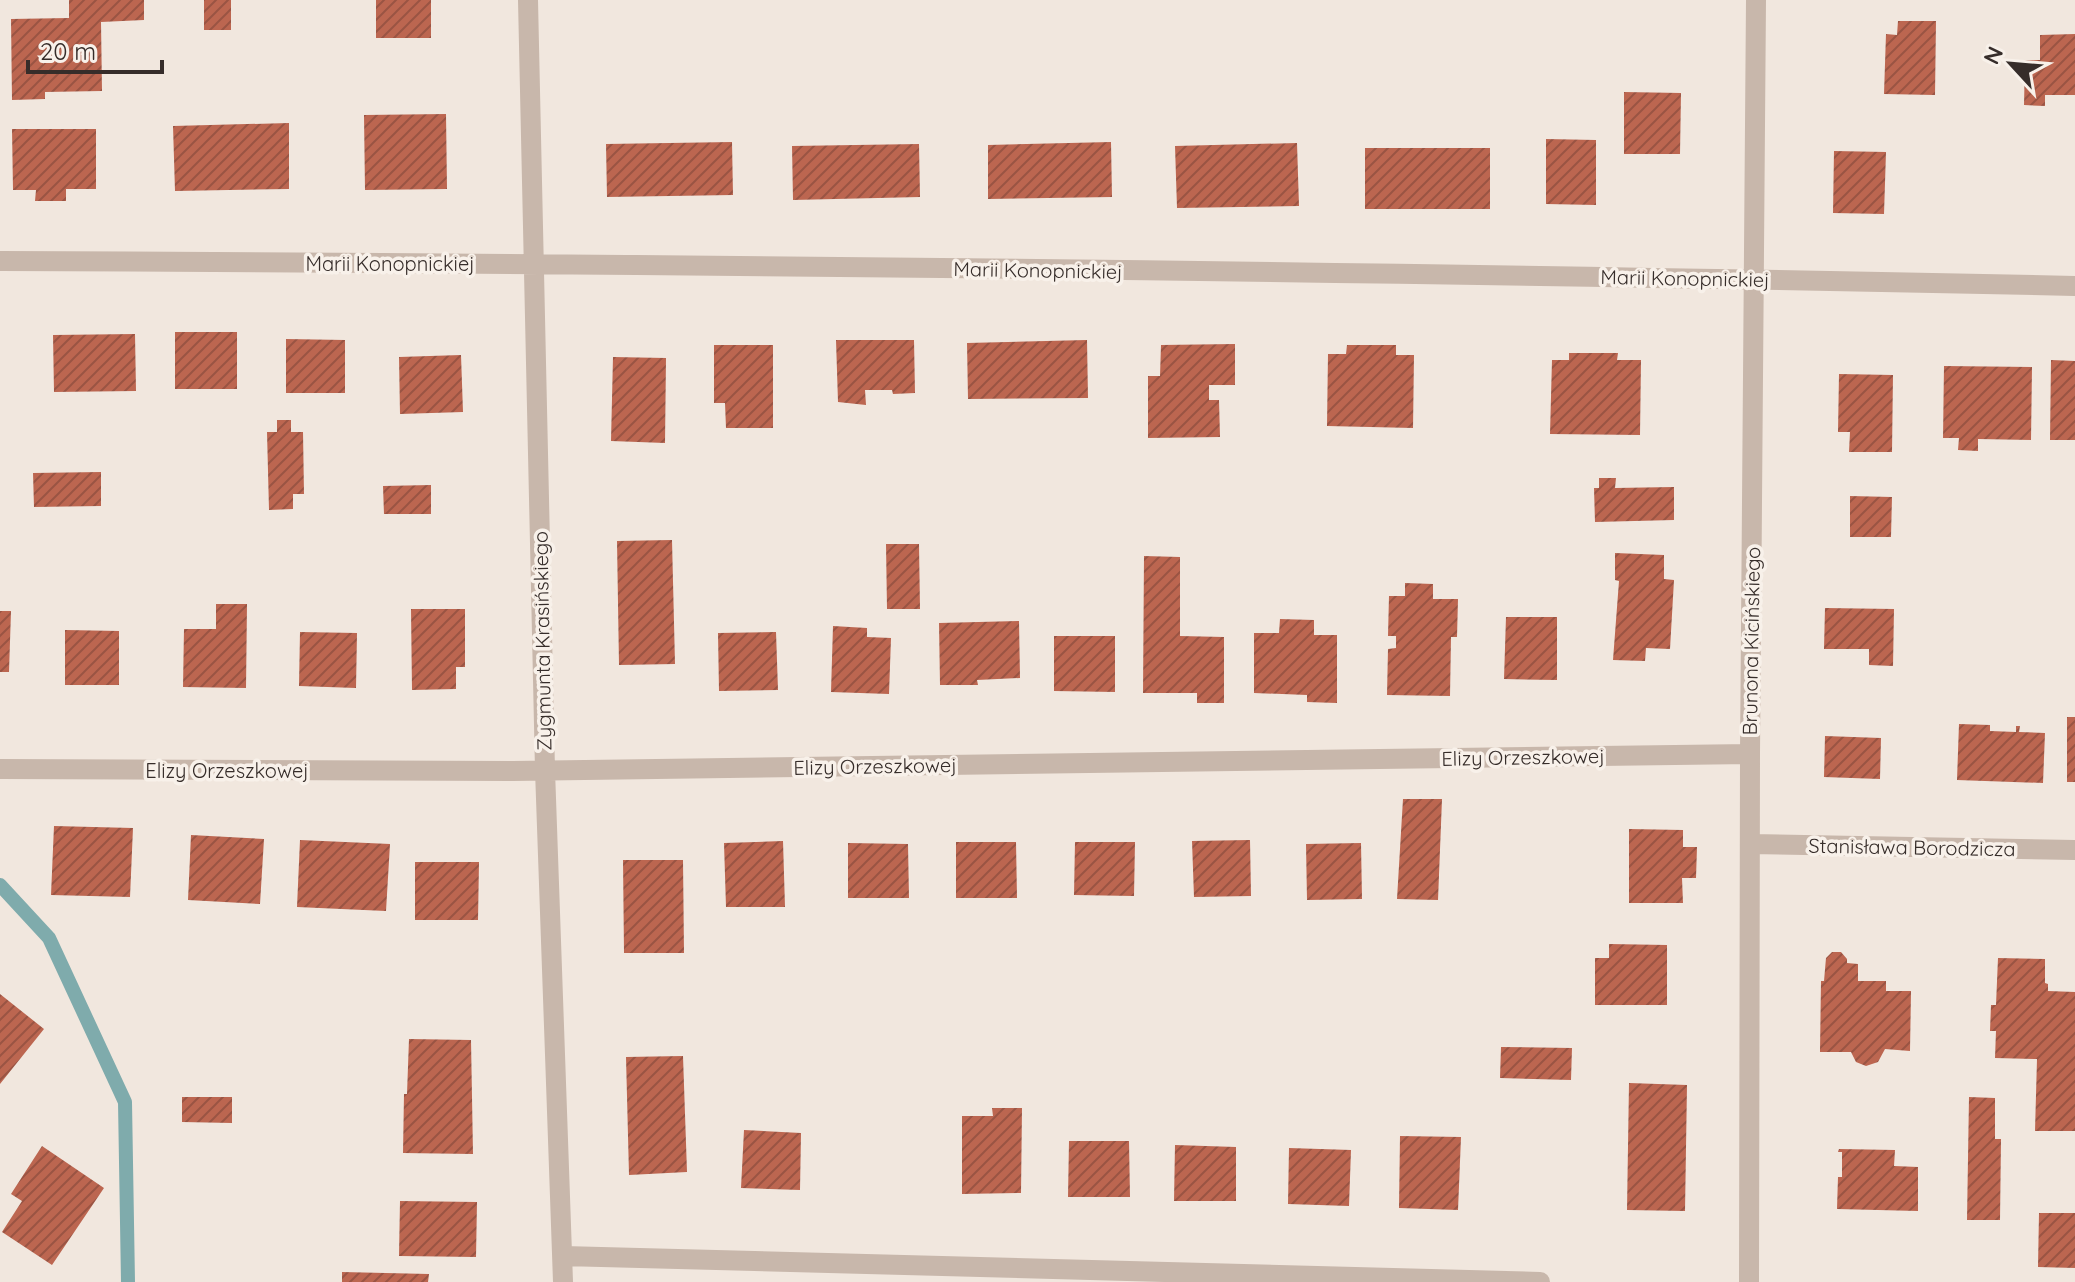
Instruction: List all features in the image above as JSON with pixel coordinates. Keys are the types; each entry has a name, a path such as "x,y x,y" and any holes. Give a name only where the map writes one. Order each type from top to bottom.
{"street":[{"name":"Zygmunta Krasińskiego","path":"528,0 545,770 563,1282"},
{"name":"Brunona Kicińskiego","path":"1749,1282 1756,0"},
{"name":"Marii Konopnickiej","path":"0,261 1755,279 2075,286"},
{"name":"Elizy Orzeszkowej","path":"0,769 545,770 1750,754"},
{"name":"Stanisława Borodzicza","path":"1750,844 2075,850"},
{"path":"563,1256 1540,1282"}],"building":[{"path":"69,0 144,0 144,20 101,22 102,91 45,92 45,99 12,100 11,19 69,18"},
{"path":"204,0 231,0 231,30 204,30"},
{"path":"376,0 431,0 431,38 376,38"},
{"path":"1898,21 1936,21 1935,95 1884,94 1886,34 1897,35"},
{"path":"2075,34 2075,95 2045,95 2045,106 2024,105 2025,60 2040,60 2040,35"},
{"path":"1624,92 1681,93 1680,154 1624,154"},
{"path":"446,114 447,189 365,190 364,115"},
{"path":"289,123 289,189 175,191 173,126"},
{"path":"12,129 96,129 96,189 66,189 66,201 35,201 36,190 13,190"},
{"path":"1546,139 1596,140 1596,205 1546,204"},
{"path":"732,142 733,195 607,197 606,144"},
{"path":"1111,142 1112,197 988,199 988,145"},
{"path":"1297,143 1299,206 1177,208 1175,146"},
{"path":"919,144 920,197 793,200 792,146"},
{"path":"1365,148 1490,148 1490,209 1365,209"},
{"path":"1834,151 1886,152 1884,214 1833,213"},
{"path":"175,332 237,332 237,389 175,389"},
{"path":"135,334 136,391 54,392 53,335"},
{"path":"286,339 345,340 345,393 286,393"},
{"path":"836,340 914,340 915,393 865,390 866,405 838,402"},
{"path":"1087,340 1088,398 968,399 967,343"},
{"path":"1235,344 1235,385 1209,385 1209,400 1219,400 1220,437 1148,438 1148,376 1160,376 1161,345"},
{"path":"714,345 773,345 773,428 726,428 725,403 714,403"},
{"path":"1347,345 1396,345 1396,355 1414,355 1413,428 1327,426 1328,354 1346,354"},
{"path":"1569,353 1618,353 1617,360 1641,360 1640,435 1550,434 1552,360 1569,360"},
{"path":"461,355 463,412 400,414 399,357"},
{"path":"613,357 666,358 665,443 611,441"},
{"path":"2051,360 2075,361 2075,440 2050,440"},
{"path":"1944,366 2032,367 2031,440 1978,439 1978,451 1958,450 1959,438 1943,438"},
{"path":"1839,374 1893,375 1892,452 1849,452 1850,432 1838,432"},
{"path":"277,420 291,420 291,432 303,432 304,494 293,494 293,509 269,510 267,432 277,432"},
{"path":"101,472 101,506 34,507 33,473"},
{"path":"1599,478 1616,478 1615,488 1674,487 1674,520 1595,522 1594,488 1599,488"},
{"path":"431,485 431,514 384,514 383,486"},
{"path":"1850,496 1892,497 1891,537 1850,537"},
{"path":"672,540 675,664 619,665 617,541"},
{"path":"886,544 919,544 920,609 887,609"},
{"path":"1615,553 1664,555 1664,579 1674,580 1670,649 1646,648 1645,661 1613,660 1619,581 1615,580"},
{"path":"1144,556 1180,557 1180,636 1224,637 1224,703 1197,703 1197,693 1143,693"},
{"path":"1405,583 1433,584 1433,599 1458,599 1457,637 1451,637 1450,696 1387,695 1388,649 1396,648 1396,636 1388,636 1389,596 1405,596"},
{"path":"216,604 247,604 246,688 183,687 184,629 216,629"},
{"path":"1825,608 1894,609 1893,666 1869,665 1869,649 1824,649"},
{"path":"411,609 465,609 465,667 456,667 456,689 412,690"},
{"path":"0,611 11,611 9,672 0,672"},
{"path":"1506,617 1557,617 1557,680 1504,679"},
{"path":"1280,619 1314,620 1314,635 1337,635 1337,703 1307,702 1307,695 1254,693 1254,633 1279,633"},
{"path":"1019,621 1020,678 977,680 978,685 940,685 939,623"},
{"path":"833,626 867,628 867,637 891,638 889,694 831,692"},
{"path":"65,630 119,631 119,685 65,685"},
{"path":"300,632 357,633 356,688 299,686"},
{"path":"776,632 778,690 719,691 718,633"},
{"path":"1054,636 1115,636 1115,692 1054,691"},
{"path":"2067,717 2075,717 2075,782 2067,782"},
{"path":"1959,724 1990,725 1990,731 2016,732 2016,726 2020,726 2019,732 2045,733 2043,783 1957,780"},
{"path":"1825,736 1881,738 1880,779 1824,777"},
{"path":"1403,799 1442,799 1438,900 1397,899"},
{"path":"54,826 133,828 130,897 51,895"},
{"path":"1629,829 1683,830 1683,847 1697,847 1696,878 1682,878 1683,903 1629,903"},
{"path":"191,835 264,839 260,904 188,900"},
{"path":"300,840 390,844 386,911 297,907"},
{"path":"1250,840 1251,896 1194,897 1192,841"},
{"path":"783,841 785,907 726,907 724,843"},
{"path":"956,842 1016,842 1017,898 956,898"},
{"path":"1075,842 1135,842 1134,896 1074,895"},
{"path":"848,843 908,844 909,898 848,898"},
{"path":"1361,843 1362,899 1307,900 1306,844"},
{"path":"623,860 683,860 684,953 624,953"},
{"path":"415,862 479,862 478,920 415,920"},
{"path":"1609,944 1667,945 1667,1005 1595,1005 1595,958 1609,958"},
{"path":"1832,952 1841,952 1847,963 1858,964 1858,981 1886,981 1886,991 1911,991 1910,1051 1885,1049 1878,1062 1866,1066 1856,1062 1851,1052 1820,1052 1821,981 1824,981 1826,958"},
{"path":"1998,958 2045,959 2048,991 2075,992 2075,1131 2035,1131 2037,1059 1995,1058 1996,1031 1990,1031 1991,1005 1996,1005"},
{"path":"0,994 44,1029 0,1084"},
{"path":"409,1039 471,1040 473,1154 403,1153"},
{"path":"1501,1047 1572,1048 1571,1080 1500,1078"},
{"path":"683,1056 687,1172 629,1175 626,1057"},
{"path":"1629,1083 1687,1085 1685,1211 1627,1210"},
{"path":"182,1097 232,1097 232,1123 182,1122"},
{"path":"1969,1097 1995,1098 1995,1139 2001,1139 2000,1220 1967,1220"},
{"path":"992,1108 1022,1108 1021,1193 962,1194 962,1116 993,1116"},
{"path":"744,1130 801,1133 800,1190 741,1188"},
{"path":"1400,1136 1461,1137 1458,1210 1399,1208"},
{"path":"1069,1141 1129,1141 1130,1197 1068,1197"},
{"path":"1175,1145 1236,1147 1236,1201 1174,1201"},
{"path":"42,1146 104,1188 52,1265 2,1232 22,1201 11,1194"},
{"path":"1289,1148 1351,1150 1349,1206 1288,1204"},
{"path":"1839,1149 1895,1150 1894,1166 1918,1167 1918,1211 1837,1209 1838,1177 1842,1177 1842,1152 1838,1152"},
{"path":"400,1201 477,1202 476,1257 399,1256"},
{"path":"2039,1213 2075,1213 2075,1268 2038,1267"},
{"path":"342,1272 429,1274 428,1282 342,1282"}],"waterway":[{"path":"0,885 49,938 125,1102 128,1282"}]}
